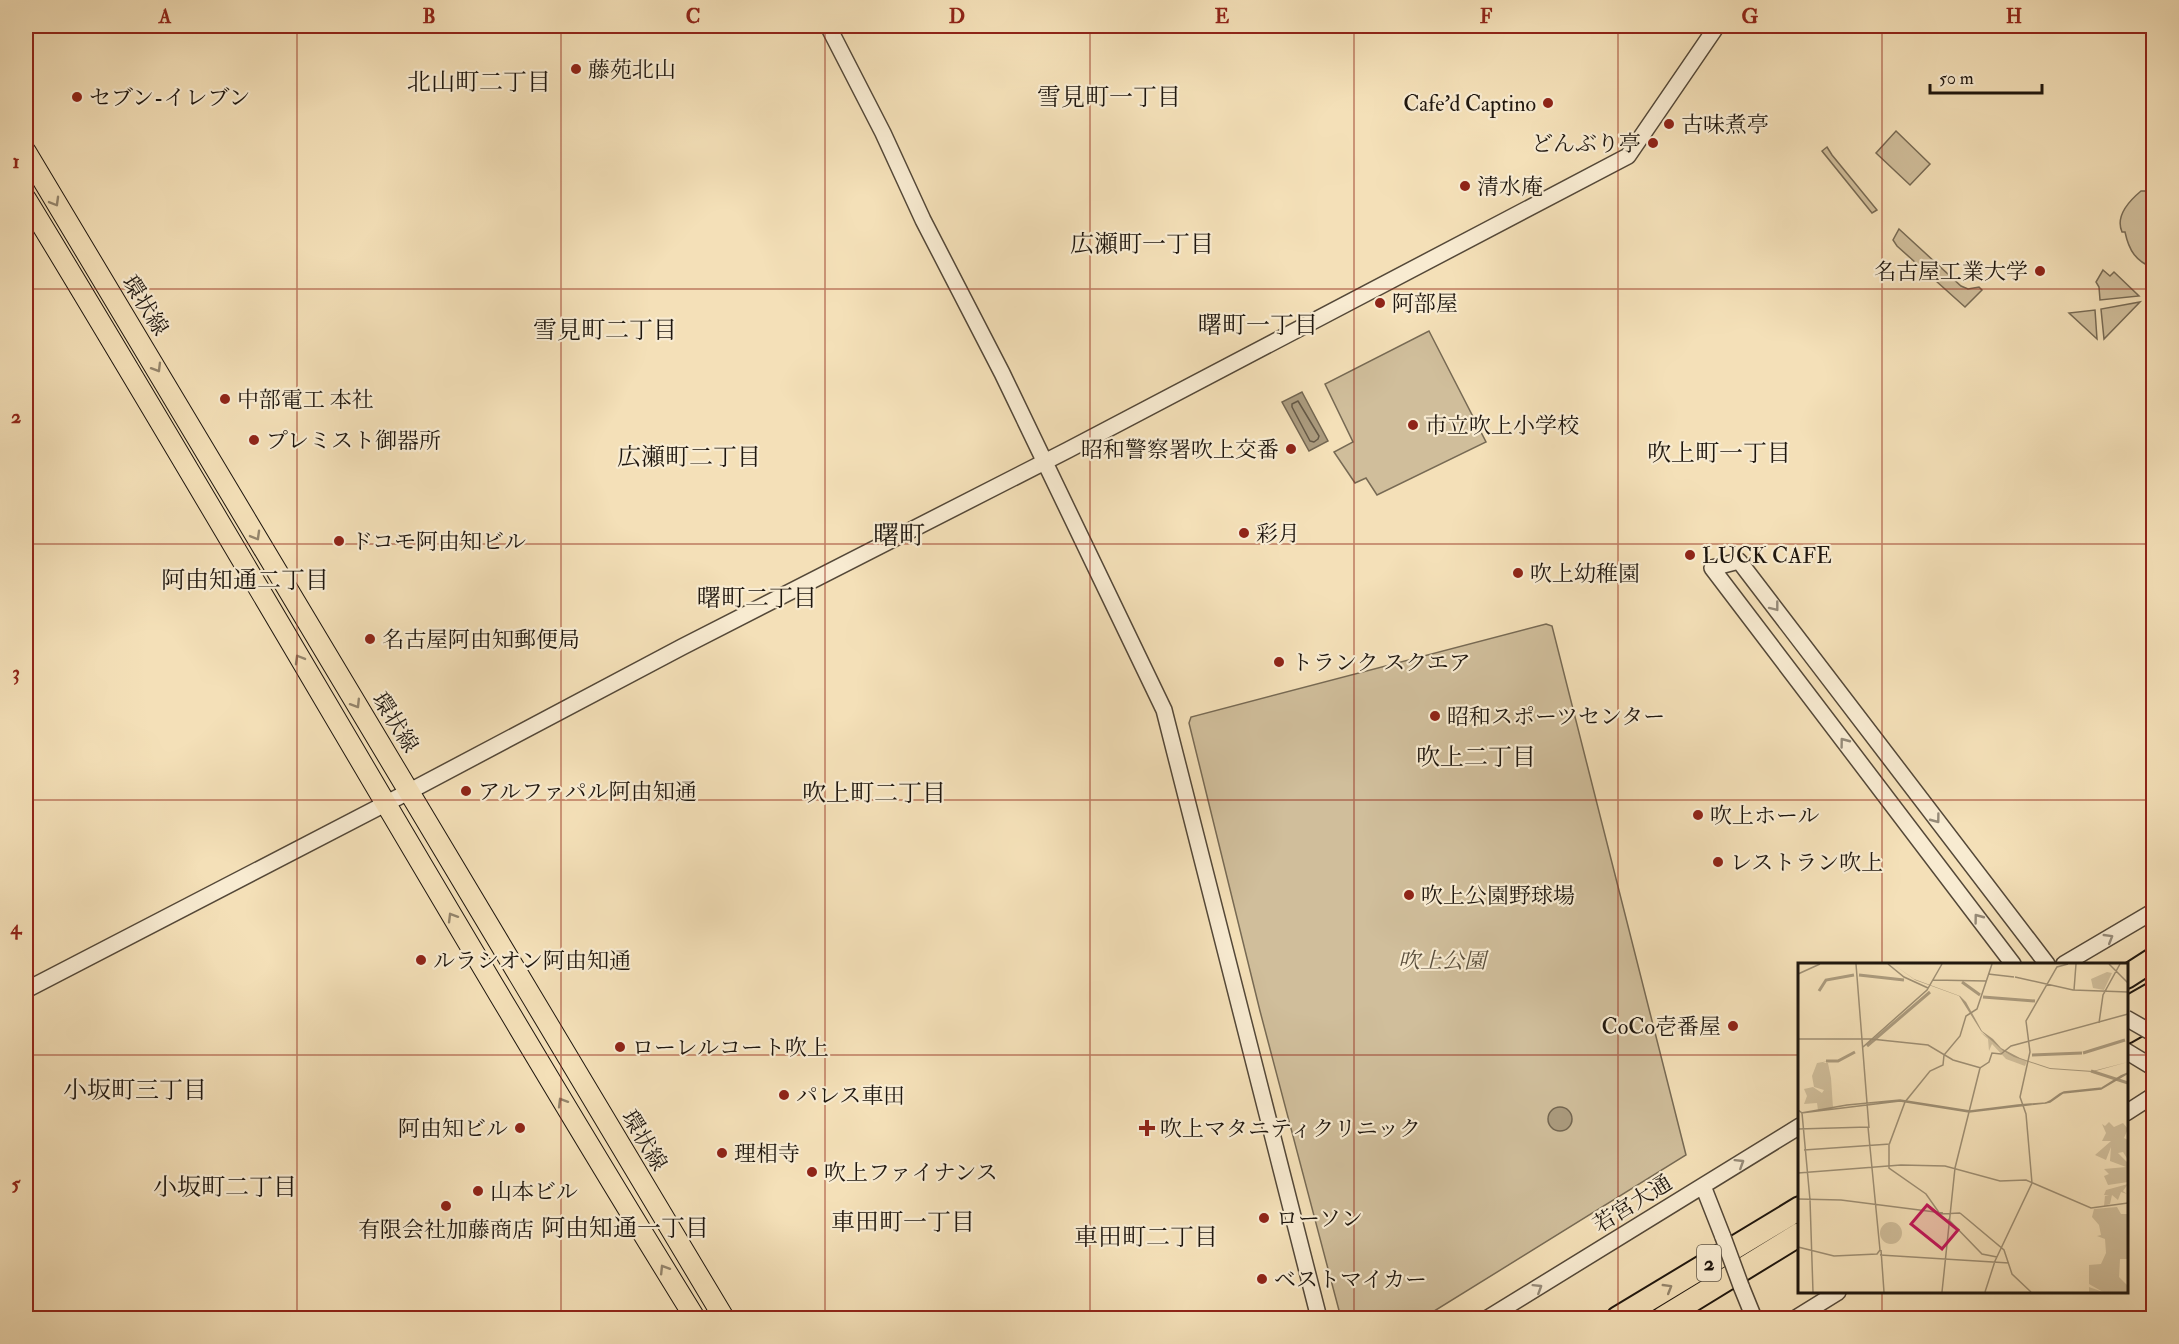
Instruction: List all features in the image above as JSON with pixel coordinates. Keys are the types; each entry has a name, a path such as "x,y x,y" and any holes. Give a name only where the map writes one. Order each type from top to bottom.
{"highway":[{"path":"2128,976 2154,959"},
{"path":"2128,1008 2154,993"},
{"path":"2128,1031 2154,1016"},
{"name":"2","path":"1618,1318 1798,1209"},
{"name":"2","path":"1663,1318 1798,1235"}],"main road":[{"name":"環状線","path":"26,152 724,1318"},
{"path":"26,199 128,367 592,1153 695,1318"}],"street":[{"path":"828,26 1002,373 1164,710 1319,1318"},
{"path":"26,990 1628,156 1718,26"},
{"path":"2012,963 1712,568 1739,561 2046,963"},
{"path":"2066,963 2154,911"},
{"path":"2128,1019 2154,1034"},
{"path":"2128,1052 2149,1065"},
{"path":"2128,1112 2154,1095"},
{"name":"若宮大通","path":"1488,1318 1798,1127"},
{"path":"1703,1186 1754,1318"},
{"path":"1796,1318 1836,1293"}],"green space":[{"path":"1896,131 1930,164 1910,185 1876,153"},
{"path":"1827,147 1877,210 1872,213 1822,151"},
{"path":"2141,191 2146,191 2149,195 2153,193 2153,268 2134,254 2120,226 2124,209"},
{"path":"1899,229 1961,286 1968,289 1979,287 1982,290 1965,307 1897,246 1893,240"},
{"path":"2103,270 2110,276 2114,272 2139,296 2100,300 2099,287 2096,282"},
{"path":"2140,302 2104,339 2101,309"},
{"path":"2095,310 2097,339 2069,313"},
{"path":"1429,331 1486,442 1377,495 1366,478 1355,483 1334,452 1353,442 1325,384"},
{"name":"吹上公園","path":"1546,624 1552,626 1686,1155 1423,1318 1341,1318 1260,1011 1189,723 1191,717"}],"water":[{"path":"1302,392 1328,441 1309,451 1282,402"},
{"path":"1560,1107 1569,1110 1572,1119 1569,1128 1560,1131 1551,1128 1548,1119 1551,1110"}],"place":[{"name":"藤苑北山","path":"576,69"},
{"name":"セブン-イレブン","path":"77,97"},
{"name":"Cafe'd Captino","path":"1548,103"},
{"name":"古味煮亭","path":"1669,124"},
{"name":"どんぶり亭","path":"1653,143"},
{"name":"清水庵","path":"1465,186"},
{"name":"名古屋工業大学","path":"2040,271"},
{"name":"阿部屋","path":"1380,303"},
{"name":"中部電工 本社","path":"225,399"},
{"name":"市立吹上小学校","path":"1413,425"},
{"name":"プレミスト御器所","path":"254,440"},
{"name":"昭和警察署吹上交番","path":"1291,449"},
{"name":"彩月","path":"1244,533"},
{"name":"ドコモ阿由知ビル","path":"339,541"},
{"name":"LUCK CAFE","path":"1690,555"},
{"name":"吹上幼稚園","path":"1518,573"},
{"name":"名古屋阿由知郵便局","path":"370,639"},
{"name":"トランク スクエア","path":"1279,662"},
{"name":"昭和スポーツセンター","path":"1435,716"},
{"name":"アルファパル阿由知通","path":"466,791"},
{"name":"吹上ホール","path":"1698,815"},
{"name":"レストラン吹上","path":"1718,862"},
{"name":"吹上公園野球場","path":"1409,895"},
{"name":"ルラシオン阿由知通","path":"421,960"},
{"name":"CoCo壱番屋","path":"1733,1026"},
{"name":"ローレルコート吹上","path":"620,1047"},
{"name":"パレス車田","path":"784,1095"},
{"name":"阿由知ビル","path":"520,1128"},
{"name":"吹上マタニティクリニック","path":"1147,1128"},
{"name":"理相寺","path":"722,1153"},
{"name":"吹上ファイナンス","path":"812,1172"},
{"name":"山本ビル","path":"478,1191"},
{"name":"有限会社加藤商店","path":"446,1206"},
{"name":"ローソン","path":"1264,1218"},
{"name":"ベストマイカー","path":"1262,1279"}],"district":[{"name":"北山町二丁目","path":"479,82"},
{"name":"雪見町一丁目","path":"1109,97"},
{"name":"広瀬町一丁目","path":"1142,244"},
{"name":"曙町一丁目","path":"1258,325"},
{"name":"雪見町二丁目","path":"605,330"},
{"name":"吹上町一丁目","path":"1719,453"},
{"name":"広瀬町二丁目","path":"689,457"},
{"name":"曙町","path":"899,535"},
{"name":"阿由知通二丁目","path":"245,580"},
{"name":"曙町二丁目","path":"757,598"},
{"name":"吹上二丁目","path":"1476,757"},
{"name":"吹上町二丁目","path":"874,793"},
{"name":"小坂町三丁目","path":"135,1090"},
{"name":"小坂町二丁目","path":"225,1187"},
{"name":"車田町一丁目","path":"903,1222"},
{"name":"阿由知通一丁目","path":"625,1228"},
{"name":"車田町二丁目","path":"1146,1237"}]}
